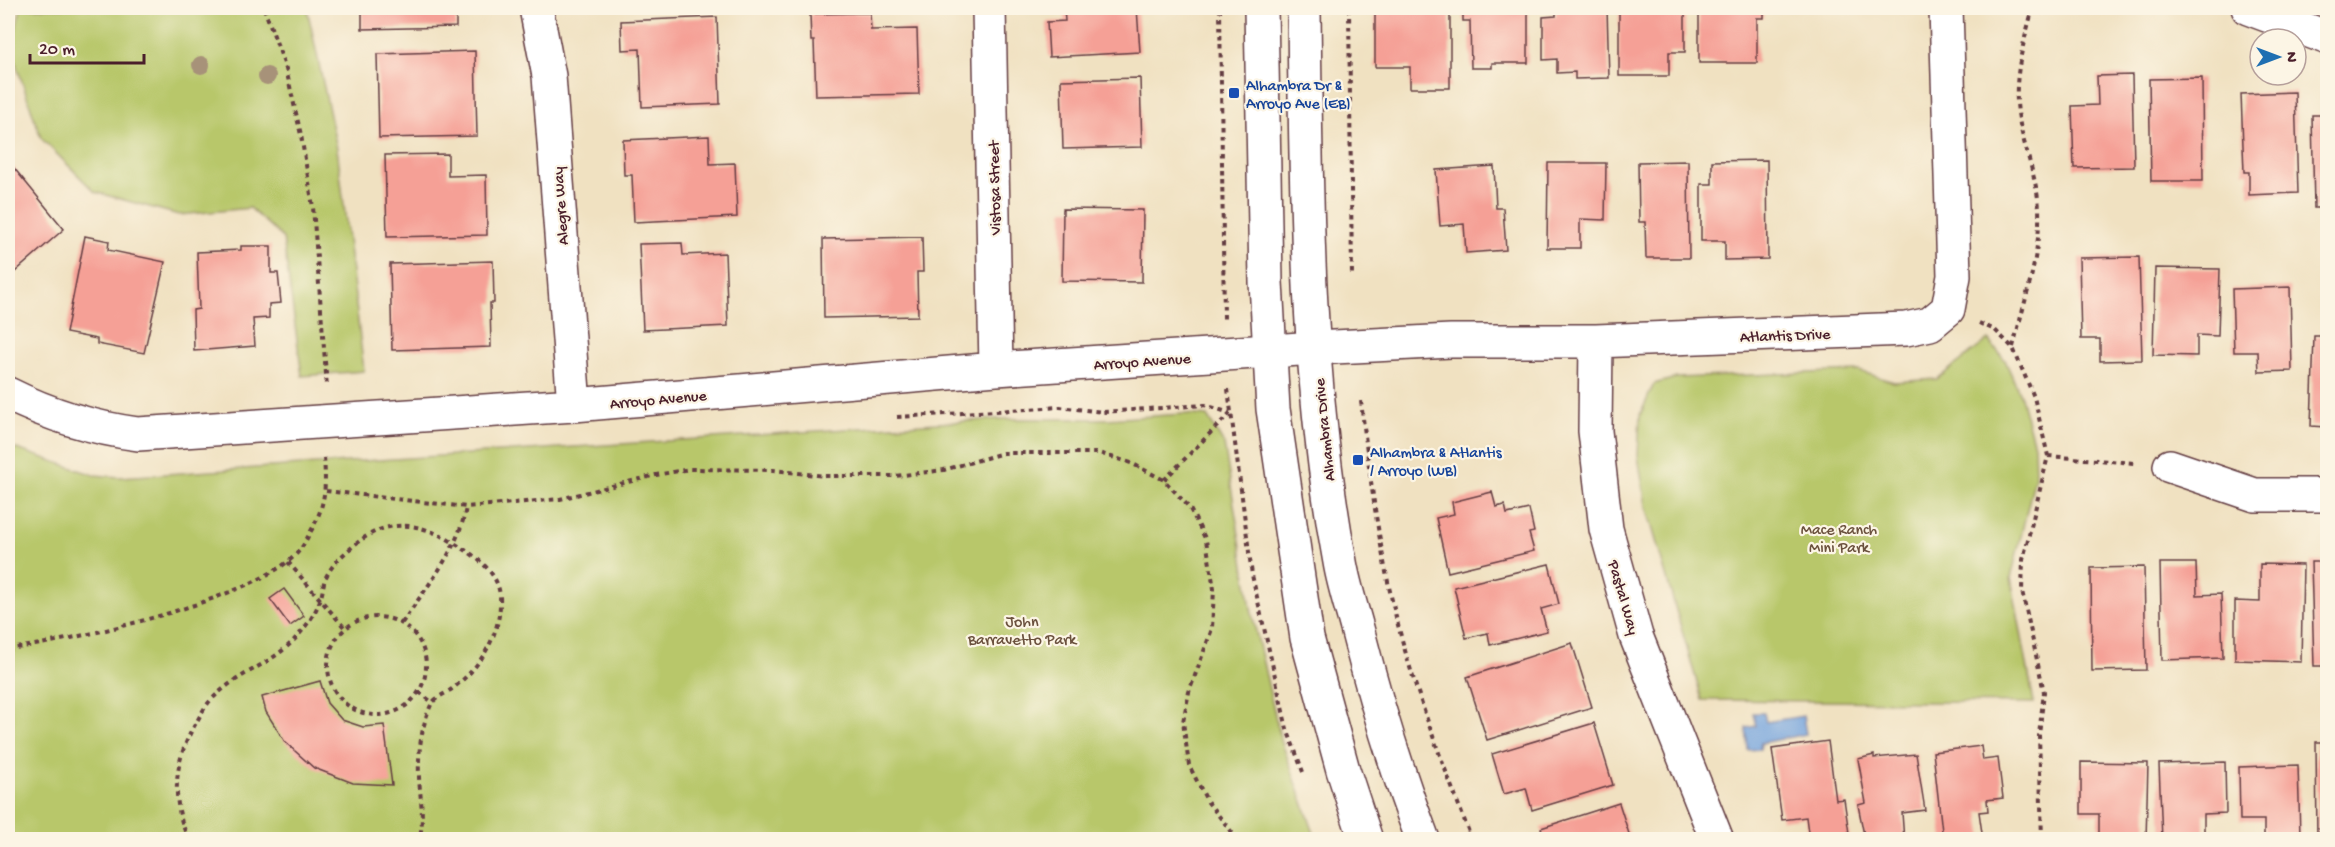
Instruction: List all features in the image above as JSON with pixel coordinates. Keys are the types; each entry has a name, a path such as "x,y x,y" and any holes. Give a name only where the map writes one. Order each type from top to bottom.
{"street":[{"name":"Alegre Way","path":"537,8 549,76 574,405"},
{"name":"Vistosa Street","path":"989,8 996,369"},
{"path":"1262,8 1266,282 1273,409 1307,638 1343,770 1366,840"},
{"name":"Alhambra Drive","path":"1304,8 1306,220 1321,429 1340,563 1375,700 1423,840"},
{"path":"1946,8 1954,276 1948,309"},
{"path":"2248,8 2328,38"},
{"name":"Atlantis Drive","path":"1315,348 1451,342 1596,341 1906,329 1930,324 1948,309"},
{"name":"Pastal Way","path":"1596,341 1595,431 1606,529 1636,636 1717,840"},
{"name":"Arroyo Avenue","path":"8,394 26,403 103,429 138,434 574,405 996,369 1315,348"},
{"path":"2170,466 2255,495 2328,495"}],"path":[{"path":"8,649 39,645 135,622 211,599 265,576 288,562 300,550 320,514 326,491 323,422 327,392 313,207 301,135 286,69 264,8"},
{"path":"1220,8 1222,294"},
{"path":"1349,8 1352,278"},
{"path":"2013,348 2037,241 2039,208 2035,181 2018,118 2016,84 2019,57 2033,8"},
{"path":"1948,309 1995,330 2013,348 2034,398 2048,456 2023,560 2022,591 2044,692 2039,735 2042,840"},
{"path":"1361,401 1370,477 1394,609 1428,725 1472,840"},
{"path":"1164,480 1230,413"},
{"path":"326,491 466,507 560,499 690,469 773,470 824,476 895,476 944,470 1003,453 1099,453 1131,463 1164,480 1189,507 1206,540 1214,589 1212,629 1189,692 1183,722 1189,765 1206,801 1238,840"},
{"path":"2048,456 2170,466"},
{"path":"402,623 454,543 464,522 466,507"},
{"path":"189,840 181,824 176,798 176,776 190,733 214,696 274,658 306,627 321,598 324,581 337,559 363,537 380,528 414,526 437,533 474,556 492,573 500,595 496,632 488,651 454,687 432,702 423,728 420,755 423,826 418,840"},
{"path":"288,562 344,627"},
{"path":"386,617 402,623 414,633 422,646 427,662 425,677 419,692 408,704 393,712 378,715 362,712 347,704 336,692 330,676 329,660 334,644 344,627 362,619 386,617"},
{"path":"419,692 432,702"}],"green space":[{"path":"21,8 307,8 337,148 364,371 302,376 283,238 250,208 179,215 95,192 41,138 11,49"},
{"name":"Mace Ranch Mini Park","path":"1988,340 2005,360 2021,397 2034,445 2035,476 2011,578 2034,703 1702,700 1646,506 1638,456 1640,415 1654,384 1676,378 1859,371 1894,382 1937,379"},
{"name":"John Barravetto Park","path":"1184,414 1207,416 1224,444 1252,614 1280,737 1316,839 8,840 8,446 94,475 120,477 999,419 1107,419"}],"water":[{"path":"1753,713 1764,713 1766,722 1803,716 1806,734 1761,743 1760,749 1748,750 1746,728 1756,726"}],"building":[{"path":"362,8 456,8 456,27 362,29"},
{"path":"1064,8 1137,8 1140,52 1049,57 1047,22 1065,21"},
{"path":"1375,8 1450,8 1450,88 1410,88 1410,67 1375,67"},
{"path":"1463,8 1528,8 1528,63 1492,63 1492,68 1471,68 1470,21 1463,21"},
{"path":"1556,8 1607,8 1609,78 1575,79 1575,72 1557,73 1557,59 1543,60 1543,17 1556,16"},
{"path":"1619,8 1685,8 1685,52 1669,52 1669,76 1619,76"},
{"path":"1699,8 1764,8 1764,18 1757,18 1757,63 1699,63"},
{"path":"870,13 871,30 917,29 919,94 816,96 814,41 811,41 810,14"},
{"path":"717,17 720,104 642,107 640,49 622,50 621,21"},
{"path":"475,51 477,136 379,138 377,54"},
{"path":"2132,75 2134,167 2074,168 2072,106 2098,105 2097,76"},
{"path":"1140,78 1142,147 1063,149 1061,80"},
{"path":"2202,78 2203,181 2151,181 2149,79"},
{"path":"2295,92 2298,193 2249,195 2249,172 2244,172 2241,94"},
{"path":"2312,115 2328,115 2328,208 2314,208"},
{"path":"709,136 710,164 735,163 737,217 634,222 632,175 624,175 623,140"},
{"path":"448,154 448,176 486,175 487,235 387,237 385,155"},
{"path":"1767,160 1768,259 1725,260 1725,241 1701,241 1701,184 1712,184 1712,161"},
{"path":"1688,161 1689,258 1646,258 1645,222 1639,222 1638,162"},
{"path":"9,162 64,229 8,278 8,164"},
{"path":"1548,163 1606,163 1605,220 1580,219 1580,248 1547,248"},
{"path":"1494,166 1496,208 1503,208 1506,250 1466,253 1464,224 1440,226 1436,170"},
{"path":"1063,209 1143,210 1142,282 1062,281"},
{"path":"85,236 109,241 108,250 165,262 144,353 97,344 97,339 66,333"},
{"path":"922,237 923,272 917,272 918,316 824,318 823,239"},
{"path":"682,243 683,255 725,253 728,326 643,330 639,244"},
{"path":"241,246 271,246 271,273 278,273 281,303 269,304 269,318 253,319 255,346 194,351 193,310 199,309 197,252 241,250"},
{"path":"2139,257 2142,360 2100,361 2100,339 2081,339 2079,258"},
{"path":"493,261 494,303 490,303 491,347 392,350 390,264"},
{"path":"2155,268 2220,269 2218,336 2197,335 2197,356 2153,355"},
{"path":"2290,287 2292,371 2259,372 2258,352 2234,352 2232,289"},
{"path":"2314,336 2328,336 2328,427 2311,426"},
{"path":"1492,492 1496,507 1505,505 1507,514 1529,509 1534,532 1529,533 1534,551 1448,572 1436,518 1454,514 1452,502"},
{"path":"2311,562 2328,562 2328,666 2314,666"},
{"path":"2160,563 2196,563 2197,595 2221,594 2223,658 2162,660"},
{"path":"1549,564 1559,604 1541,609 1547,631 1490,645 1488,633 1466,638 1454,587"},
{"path":"2260,564 2303,565 2301,662 2235,660 2235,601 2260,602"},
{"path":"2144,567 2146,670 2092,671 2091,568"},
{"path":"284,589 304,616 290,626 270,599"},
{"path":"1572,643 1592,707 1487,740 1467,677"},
{"path":"320,681 327,703 342,720 363,727 384,725 392,785 353,783 314,768 285,742 266,712 262,697"},
{"path":"1594,723 1613,785 1532,810 1526,788 1504,794 1492,754"},
{"path":"1828,741 1836,800 1844,799 1850,840 1809,840 1806,817 1782,820 1772,749"},
{"path":"2316,742 2328,742 2328,840 2317,840"},
{"path":"1981,746 1983,760 1998,758 2003,798 1987,800 1988,811 1979,812 1983,840 1943,840 1933,752"},
{"path":"1916,754 1925,810 1902,813 1904,840 1865,840 1858,805 1866,803 1858,759 1874,755 1874,758"},
{"path":"2081,762 2148,763 2146,840 2099,840 2099,814 2081,814"},
{"path":"2225,762 2226,813 2204,814 2204,840 2162,840 2159,764"},
{"path":"2298,765 2300,836 2264,837 2264,820 2240,820 2239,767"},
{"path":"1619,803 1631,840 1545,840 1541,828"}],"place":[{"name":"Alhambra Dr & Arroyo Ave (EB)","path":"1234,93"},
{"name":"Alhambra & Atlantis / Arroyo (WB)","path":"1358,460"}]}
